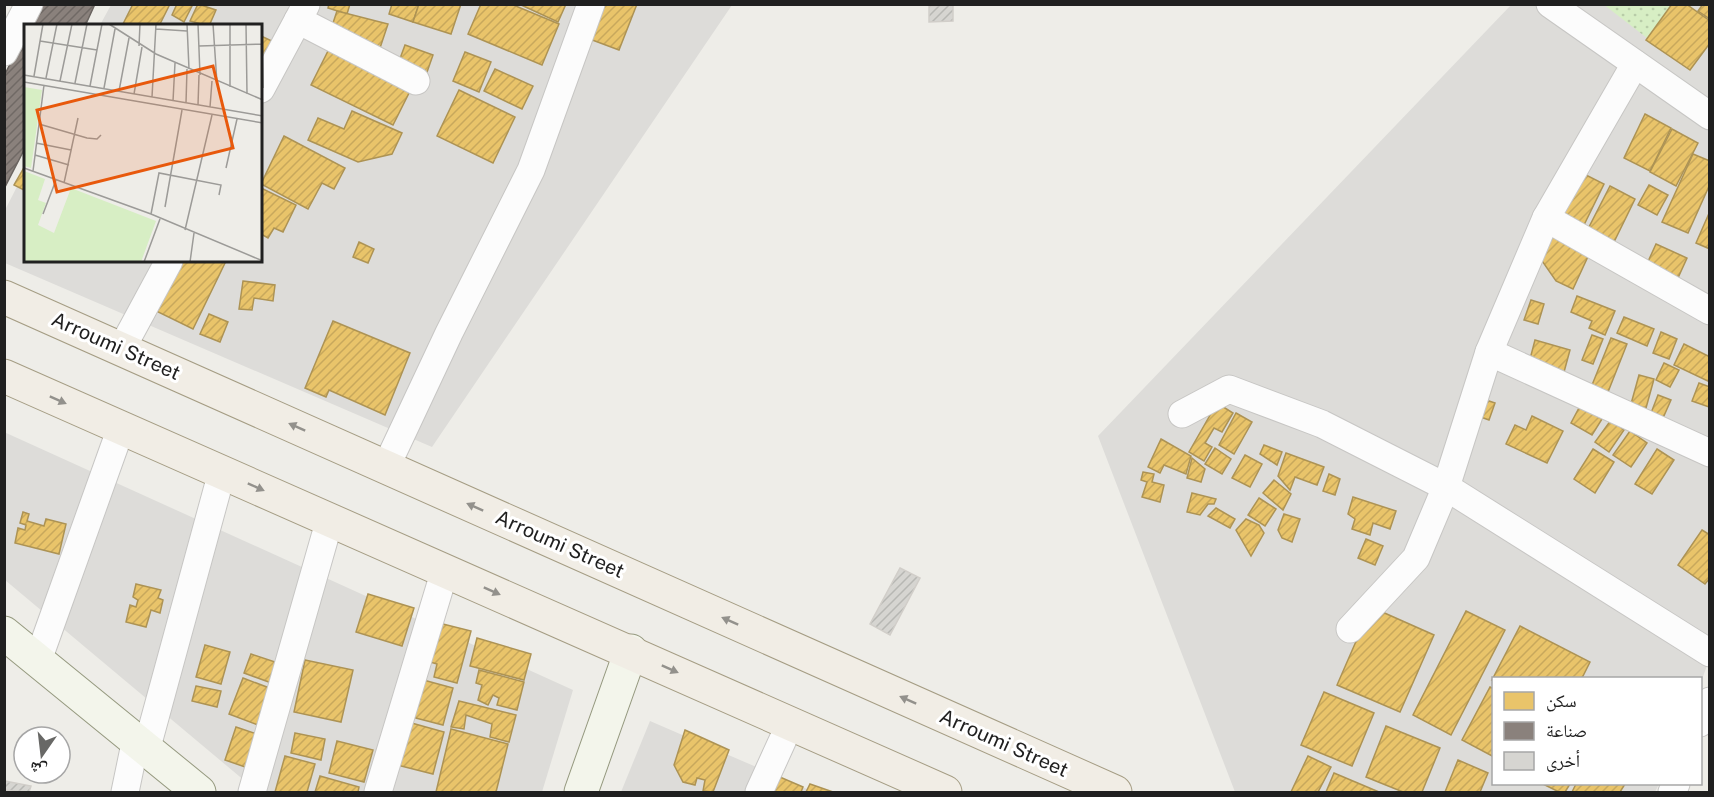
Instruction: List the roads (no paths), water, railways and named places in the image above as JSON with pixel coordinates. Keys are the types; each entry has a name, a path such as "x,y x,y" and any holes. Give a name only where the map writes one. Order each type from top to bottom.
{"main road":[{"name":"Arroumi Street","path":"4,297 1115,792"},
{"path":"4,376 631,651 790,724 913,786 945,792"},
{"path":"4,633 142,743 199,792"},
{"path":"581,792 631,651"}],"street":[{"path":"4,52 29,4"},
{"path":"386,467 449,333 531,170 591,4"},
{"path":"1550,4 1635,64 1706,106"},
{"path":"262,87 302,12 416,81"},
{"path":"1350,629 1416,558 1446,487 1489,352 1546,218 1635,64"},
{"path":"1546,218 1710,311"},
{"path":"122,348 168,262"},
{"path":"1489,352 1710,453"},
{"path":"1182,414 1229,389 1322,424 1446,487 1710,653"},
{"path":"38,660 122,428"},
{"path":"125,792 142,743 222,472"},
{"path":"252,792 330,519"},
{"path":"378,792 445,570"},
{"path":"1702,721 1710,701"},
{"path":"759,792 790,724"}]}
